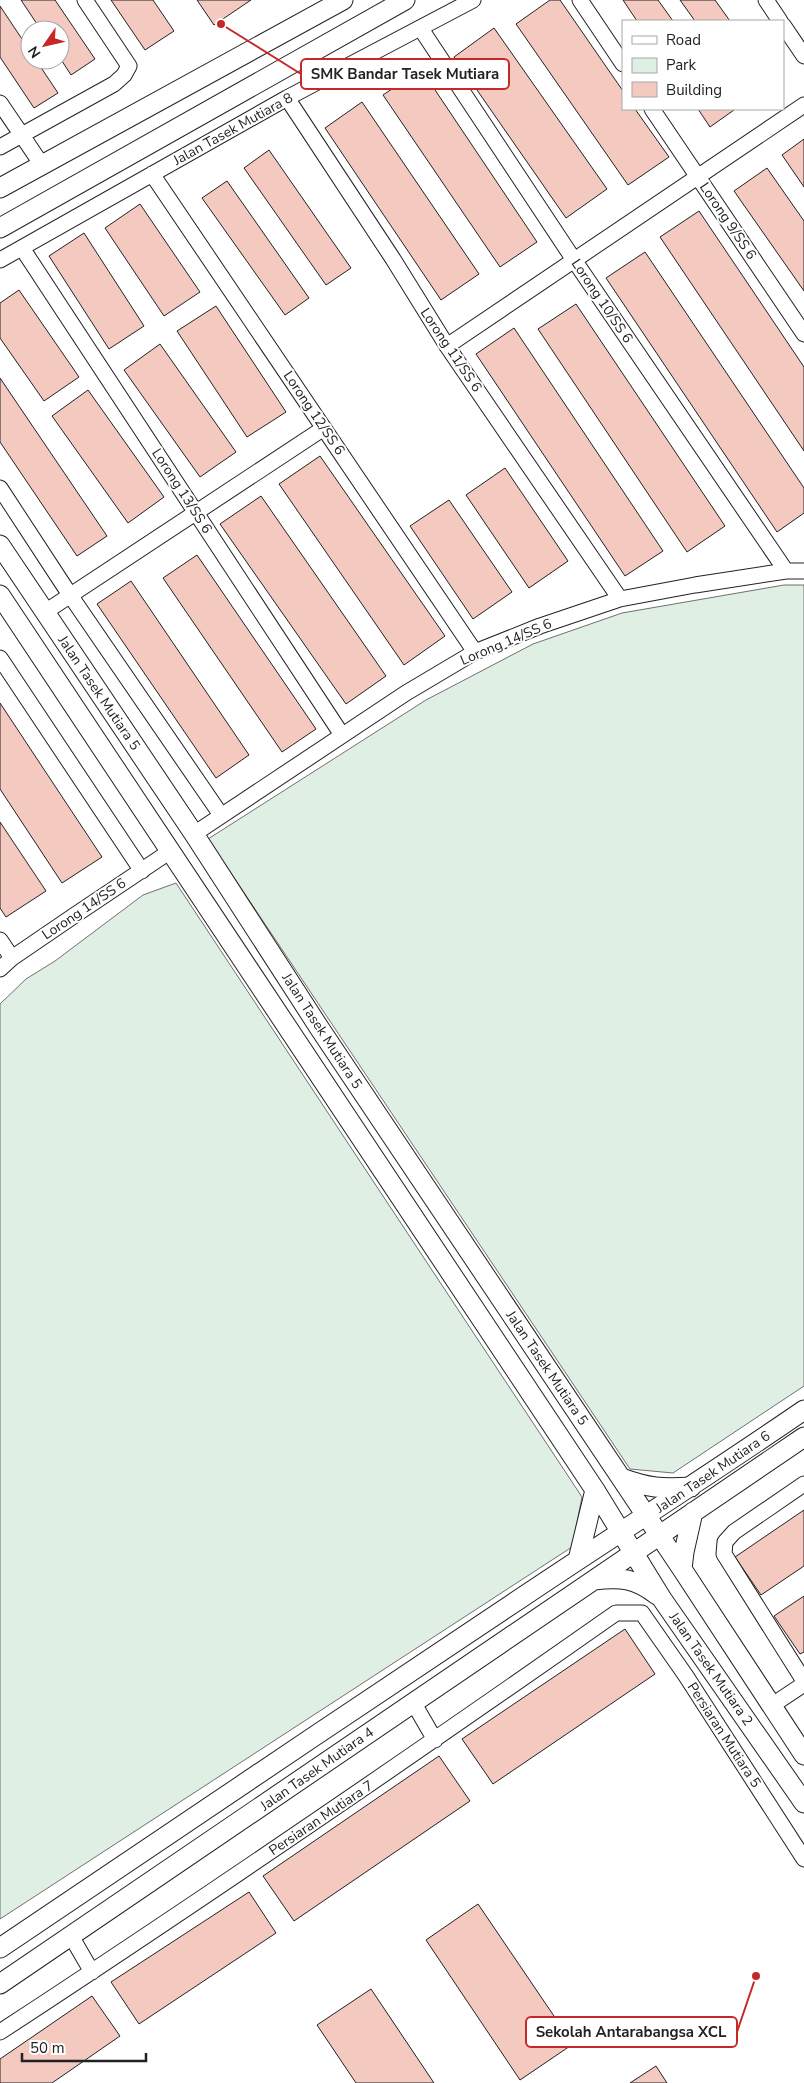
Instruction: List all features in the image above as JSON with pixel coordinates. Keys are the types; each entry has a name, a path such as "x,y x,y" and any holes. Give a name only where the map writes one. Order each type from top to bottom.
{"street":[{"path":"0,147 114,84 124,75 128,66 85,0"},
{"path":"0,188 343,0"},
{"name":"Jalan Tasek Mutiara 8","path":"22,248 287,98 473,0"},
{"path":"580,0 622,63"},
{"path":"766,0 779,20"},
{"name":"Jalan Tasek Mutiara 8","path":"0,228 392,3"},
{"path":"784,26 804,56"},
{"name":"Lorong 10/SS 6","path":"421,29 574,260 786,571"},
{"name":"Lorong 11/SS 6","path":"287,98 447,346 620,599"},
{"path":"0,103 42,165"},
{"path":"447,346 804,105"},
{"name":"Lorong 9/SS 6","path":"653,110 804,334"},
{"name":"Lorong 12/SS 6","path":"152,174 475,652"},
{"path":"0,260 22,248"},
{"name":"Lorong 13/SS 6","path":"22,248 342,735"},
{"path":"46,611 324,428"},
{"path":"0,488 67,597 221,815"},
{"name":"Jalan Tasek Mutiara 5","path":"0,545 46,611 194,834 320,1029 646,1517"},
{"name":"Lorong 14/SS 6","path":"194,834 406,692 475,652 540,626 620,599 786,571 804,571"},
{"name":"Jalan Tasek Mutiara 5","path":"0,595 169,852 300,1045 595,1490 621,1533"},
{"path":"0,658 142,871"},
{"name":"Lorong 14/SS 6","path":"0,969 12,958 169,852"},
{"path":"0,940 12,958"},
{"path":"300,1045 320,1029"},
{"name":"Jalan Tasek Mutiara 6","path":"621,1533 804,1410"},
{"name":"Jalan Tasek Mutiara 6","path":"632,1552 659,1536 804,1437"},
{"path":"621,1478 648,1487 670,1489 692,1487"},
{"path":"771,1706 804,1682 724,1554 725,1542 734,1532 804,1484"},
{"path":"578,1560 595,1490"},
{"path":"682,1569 693,1512"},
{"name":"Jalan Tasek Mutiara 2","path":"646,1517 804,1755"},
{"name":"Jalan Tasek Mutiara 2","path":"621,1533 662,1598 804,1803"},
{"name":"Jalan Tasek Mutiara 4","path":"0,1948 216,1801 621,1533"},
{"name":"Jalan Tasek Mutiara 4","path":"0,1984 594,1580 632,1552"},
{"path":"594,1580 614,1578 629,1580 644,1584 662,1598"},
{"name":"Persiaran Mutiara 7","path":"0,2032 435,1740 616,1614 642,1613"},
{"name":"Persiaran Mutiara 5","path":"642,1613 800,1842 804,1859"},
{"path":"413,1702 435,1740"},
{"path":"216,1801 233,1826"},
{"path":"70,1936 92,1972"}],"green space":[{"path":"784,585 804,585 804,1386 673,1473 630,1469 208,839 426,700 533,644 622,613"},
{"path":"176,883 582,1497 572,1547 0,1919 0,1004 26,979 55,961 143,895"}],"building":[{"path":"21,0 55,0 69,20 34,20"},
{"path":"111,0 153,0 174,31 145,50"},
{"path":"197,0 251,0 214,25"},
{"path":"550,0 560,0 622,90 622,110 636,110 669,157 628,185 516,24"},
{"path":"623,0 658,0 672,20 636,20"},
{"path":"680,0 715,0 729,20 694,20"},
{"path":"0,6 20,36 20,70 43,70 58,93 34,108 0,57"},
{"path":"70,22 95,59 71,75 68,70 70,70"},
{"path":"494,28 607,189 566,218 454,57"},
{"path":"421,69 537,242 500,267 383,95"},
{"path":"362,102 479,274 441,300 325,128"},
{"path":"699,110 734,110 710,127"},
{"path":"804,139 804,187 782,155"},
{"path":"269,150 351,268 326,285 244,168"},
{"path":"767,168 804,221 804,291 734,191"},
{"path":"227,181 309,298 285,315 202,198"},
{"path":"140,204 200,292 164,316 105,228"},
{"path":"699,211 804,367 804,451 660,237"},
{"path":"84,233 144,326 109,349 49,256"},
{"path":"645,252 804,488 804,513 777,532 606,278"},
{"path":"19,290 79,377 44,401 0,338 0,303"},
{"path":"576,304 725,526 687,552 538,329"},
{"path":"216,306 286,412 247,437 177,331"},
{"path":"514,328 663,551 625,576 476,354"},
{"path":"160,344 236,452 200,477 124,370"},
{"path":"0,378 107,536 77,556 0,442"},
{"path":"88,390 164,497 128,523 52,416"},
{"path":"320,456 445,636 404,665 279,484"},
{"path":"505,468 568,561 529,588 466,495"},
{"path":"261,496 386,676 346,704 220,524"},
{"path":"449,500 512,592 473,619 410,526"},
{"path":"197,555 316,729 282,752 163,578"},
{"path":"131,581 249,755 216,778 97,604"},
{"path":"0,703 102,857 62,883 0,789"},
{"path":"0,822 46,891 6,917 0,908"},
{"path":"804,1510 804,1566 761,1595 735,1557"},
{"path":"804,1596 804,1652 800,1654 774,1616"},
{"path":"625,1629 655,1674 493,1784 462,1739"},
{"path":"439,1756 470,1801 294,1921 263,1876"},
{"path":"249,1892 276,1933 139,2024 111,1982"},
{"path":"478,1904 573,2044 520,2080 426,1940"},
{"path":"371,1989 434,2083 356,2083 317,2025"},
{"path":"92,1996 120,2036 52,2083 0,2083 0,2059"},
{"path":"656,2066 667,2083 630,2083"}],"place":[{"name":"SMK Bandar Tasek Mutiara","path":"221,24"},
{"name":"Sekolah Antarabangsa XCL","path":"756,1976"}]}
